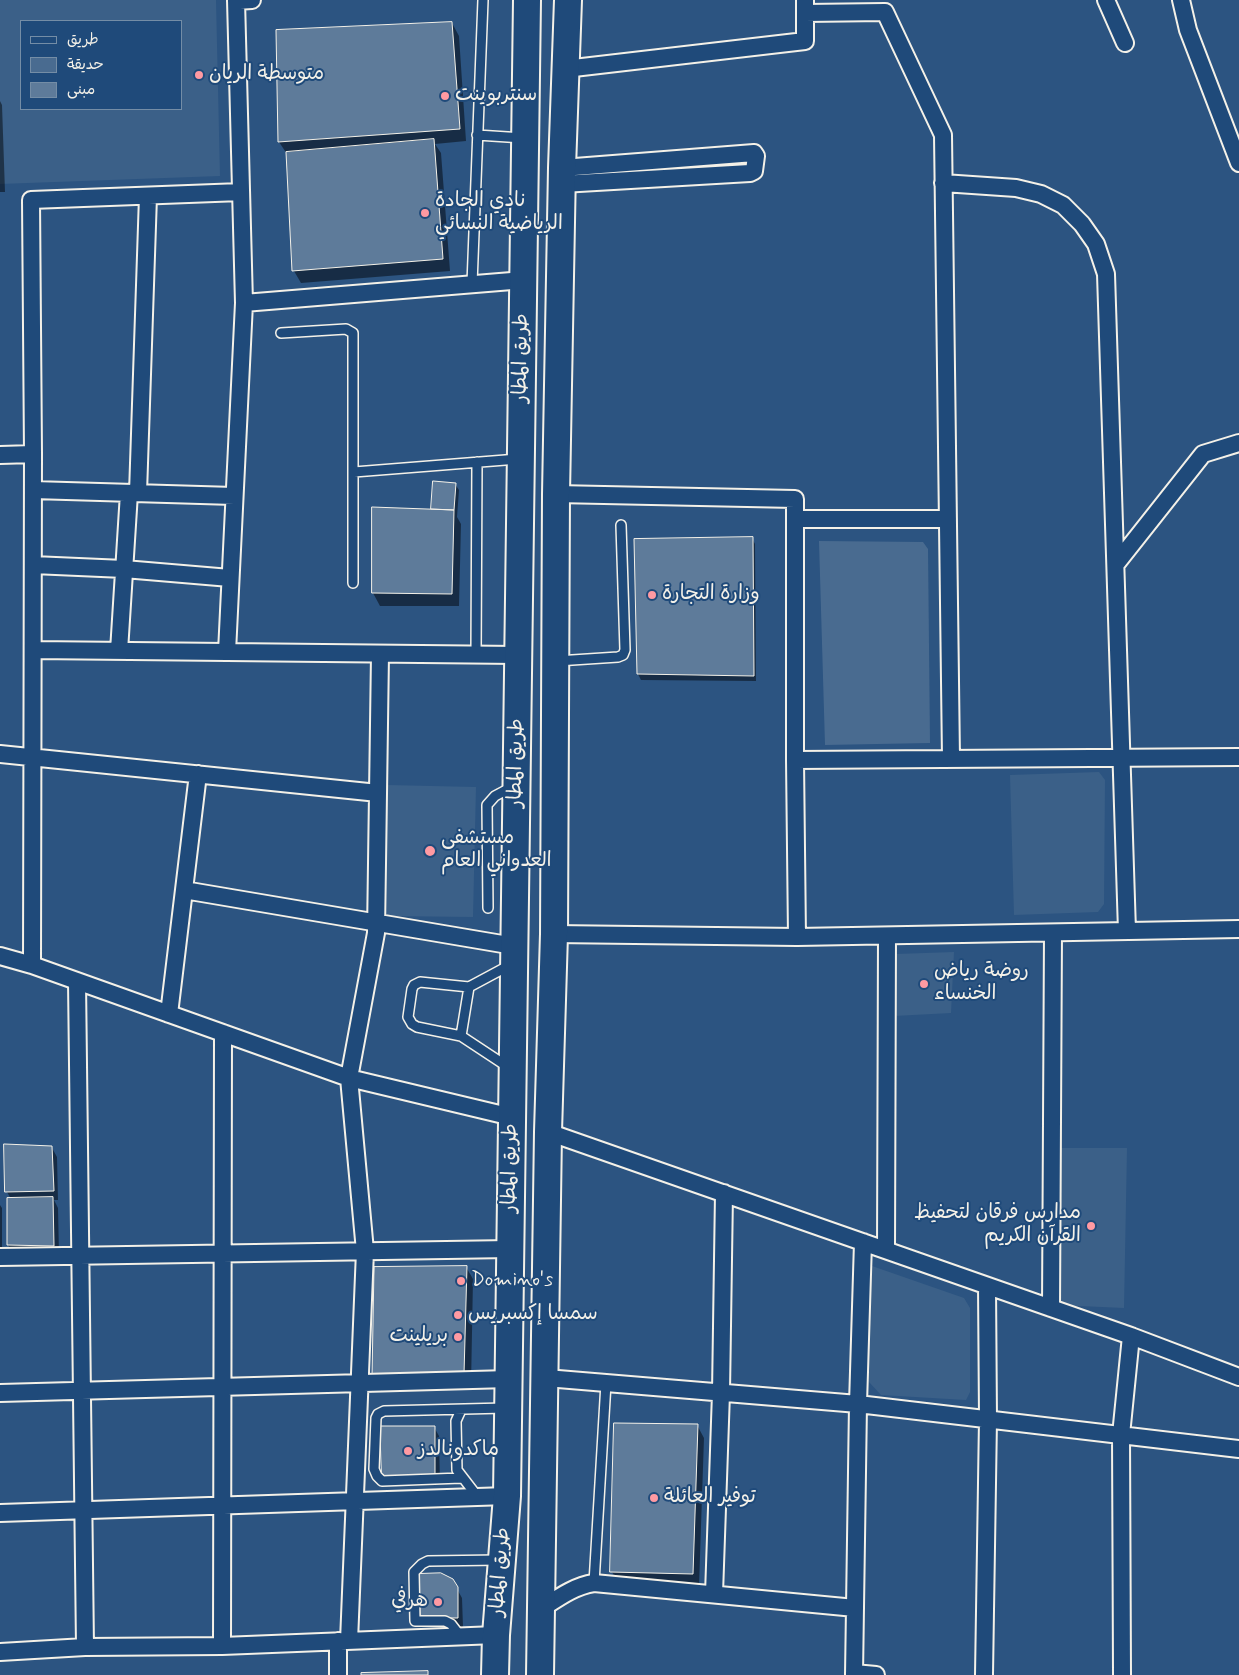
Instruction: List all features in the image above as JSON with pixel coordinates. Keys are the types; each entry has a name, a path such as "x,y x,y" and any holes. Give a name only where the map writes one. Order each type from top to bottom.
{"main road":[{"name":"طريق المطار","path":"495,1675 496,1635 507,1496 528,0"},
{"name":"طريق المطار","path":"540,1675 546,1378 548,1132 554,934 556,494 562,176 568,0"}],"street":[{"path":"226,652 244,303 241,0"},
{"path":"1106,0 1125,44"},
{"path":"1180,0 1188,30 1239,163"},
{"path":"565,69 805,41 805,7 885,6 943,135 951,759"},
{"path":"754,153 756,156 754,171 750,173 705,176 562,176 704,157 754,153"},
{"path":"704,157 705,176"},
{"path":"943,184 1016,188 1040,194 1063,205 1082,224 1096,244 1106,274 1127,931"},
{"path":"32,965 32,200 242,192"},
{"path":"119,651 124,569 134,493 148,196"},
{"path":"244,303 524,280"},
{"path":"1116,564 1203,454 1239,443"},
{"path":"0,456 33,454"},
{"path":"33,490 234,496"},
{"path":"556,494 795,499 797,938"},
{"path":"795,519 948,519"},
{"path":"33,565 124,569 230,578"},
{"path":"33,650 518,655"},
{"path":"338,1675 343,1641 355,1501 365,1251 350,1078 376,933 380,654"},
{"path":"0,754 378,793"},
{"path":"795,760 1239,757"},
{"path":"169,1014 198,774"},
{"path":"184,890 376,923 514,955"},
{"path":"554,934 797,938 1239,929"},
{"path":"1050,1308 1053,933"},
{"path":"886,1250 887,936"},
{"path":"0,956 32,965 350,1078 512,1118"},
{"path":"77,981 85,1648"},
{"path":"222,1646 223,1033"},
{"path":"548,1132 1131,1336 1239,1377"},
{"path":"714,1594 721,1393 724,1193"},
{"path":"863,1242 858,1404 854,1674 876,1675"},
{"path":"0,1257 510,1248"},
{"path":"984,1675 988,1419 987,1286"},
{"path":"1122,1675 1121,1435 1131,1336"},
{"path":"546,1378 858,1404 1239,1449"},
{"path":"0,1394 508,1379"},
{"path":"0,1513 507,1496"},
{"path":"541,1608 569,1591 582,1585 594,1583 855,1608"},
{"path":"0,1652 85,1648 222,1646 496,1635"}],"lane":[{"path":"472,284 482,0"},
{"path":"477,135 526,138"},
{"path":"281,333 346,330 353,333 354,583"},
{"path":"354,472 521,459"},
{"path":"476,654 477,462"},
{"path":"554,661 618,657 623,655 625,650 621,525"},
{"path":"488,908 487,805 495,796 517,785"},
{"path":"513,1070 461,1036 417,1027 412,1024 408,1017 414,985 420,982 469,987 514,955"},
{"path":"461,1036 469,987"},
{"path":"594,1583 606,1383"},
{"path":"461,1478 382,1481 374,1469 376,1418 378,1414 384,1411 508,1408"},
{"path":"461,1410 456,1420 457,1470 461,1478 477,1496"},
{"path":"461,1637 451,1624 445,1621 415,1621 414,1572 422,1564 428,1562 502,1560"}],"shaded area":[{"name":"متوسطة الريان","path":"0,0 216,0 220,176 0,184"},
{"path":"1099,772 1105,780 1104,904 1098,912 1014,915 1010,775"},
{"name":"مستشفى العدواني العام","path":"387,785 476,787 473,917 387,916"},
{"name":"روضة رياض الخنساء","path":"954,952 951,1013 894,1016 896,954"},
{"name":"مدارس فرقان لتحفيظ القرآن الكريم","path":"1056,1148 1127,1148 1124,1308 1058,1305"},
{"path":"872,1266 964,1298 970,1308 970,1392 966,1400 881,1395 869,1382 869,1281"}],"green space":[{"path":"819,541 923,542 928,549 930,743 825,745"}],"building":[{"path":"452,22 460,129 278,142 276,30"},
{"path":"434,139 443,259 292,271 286,152"},
{"path":"433,481 456,483 454,510 431,509"},
{"path":"372,507 454,510 452,594 372,593"},
{"path":"753,537 754,676 637,674 634,539"},
{"path":"4,1144 52,1146 54,1191 5,1192"},
{"path":"53,1197 54,1246 7,1245 7,1198"},
{"path":"467,1266 464,1374 372,1377 374,1267"},
{"name":"توفير العائلة","path":"614,1423 698,1424 693,1574 610,1572"},
{"name":"ماكدونالدز","path":"380,1426 435,1426 435,1476 382,1477"},
{"name":"هرفي","path":"441,1573 453,1579 458,1587 458,1618 418,1618 417,1574"},
{"path":"428,1671 428,1675 361,1675 361,1673"}],"place":[{"name":"متوسطة الريان","path":"199,75"},
{"name":"سنتربوينت","path":"445,96"},
{"name":"نادي الجادة الرياضية النسائي","path":"425,213"},
{"name":"وزارة التجارة","path":"652,595"},
{"name":"مستشفى العدواني العام","path":"430,851"},
{"name":"روضة رياض الخنساء","path":"924,984"},
{"name":"مدارس فرقان لتحفيظ القرآن الكريم","path":"1091,1226"},
{"name":"Domino's","path":"461,1281"},
{"name":"سمسا إكسبريس","path":"458,1315"},
{"name":"بريلينت","path":"458,1337"},
{"name":"ماكدونالدز","path":"408,1451"},
{"name":"توفير العائلة","path":"654,1498"},
{"name":"هرفي","path":"438,1602"}]}
